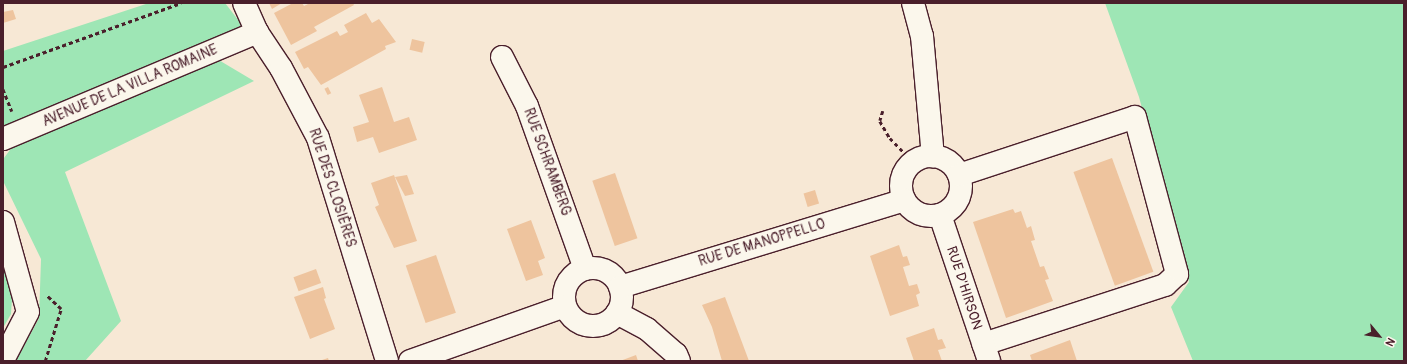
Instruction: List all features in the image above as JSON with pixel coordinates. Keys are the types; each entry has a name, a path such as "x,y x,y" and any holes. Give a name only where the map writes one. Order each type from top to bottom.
{"street":[{"name":"RUE DES CLOSIÈRES","path":"244,3 257,32 281,68 318,138 387,361"},
{"path":"914,3 922,36 923,159 902,179 904,200 915,212 925,216 940,215 957,202 960,192 959,175 952,164 923,159"},
{"name":"AVENUE DE LA VILLA ROMAINE","path":"3,139 257,32"},
{"name":"RUE SCHRAMBERG","path":"502,57 527,106 585,269"},
{"path":"959,175 1135,117 1177,274 1165,285 986,352"},
{"name":"RUE DE MANOPPELLO","path":"620,287 904,200"},
{"name":"RUE D'HIRSON","path":"940,215 986,352"},
{"path":"3,222 28,312 3,360"},
{"path":"585,269 602,270 609,274 620,287 621,301 617,313 608,322 587,326 574,320 565,306 564,297 570,279 585,269"},
{"path":"410,361 565,306"},
{"path":"617,313 647,329 676,354 679,361"}],"path":[{"path":"3,67 181,3"},
{"path":"883,111 880,121 890,138 923,159"}],"green space":[{"path":"149,3 225,3 246,30 3,135 3,51"},
{"path":"1105,3 1404,3 1404,361 1193,361 1171,307 1189,282 1139,97"},
{"path":"217,59 254,81 65,172 121,321 85,361 16,361 39,318 41,259 4,183 4,158 15,143"},
{"path":"3,249 12,299 11,314 3,328"}],"building":[{"path":"269,3 282,3 272,9"},
{"path":"293,3 302,3 304,6 310,3 353,3 354,5 314,27 317,31 291,45 274,13"},
{"path":"13,10 16,19 3,23 3,12"},
{"path":"366,13 372,23 379,19 396,42 385,46 386,49 321,85 308,67 304,69 295,52 337,31 340,36 348,32 344,25"},
{"path":"412,39 425,42 422,53 410,50"},
{"path":"328,87 331,93 328,95 324,89"},
{"path":"382,87 394,122 409,117 417,140 379,153 373,137 357,142 353,127 369,122 359,95"},
{"path":"1112,158 1153,272 1115,286 1073,172"},
{"path":"615,173 637,238 615,246 592,181"},
{"path":"394,175 417,241 394,248 375,207 379,205 371,183"},
{"path":"407,175 414,194 405,196 395,177"},
{"path":"815,190 819,203 808,207 804,194"},
{"path":"1013,209 1015,213 1021,211 1027,228 1031,226 1035,240 1031,241 1040,267 1044,266 1049,279 1045,280 1053,301 1006,318 973,222"},
{"path":"531,220 545,258 538,261 543,275 526,281 507,229"},
{"path":"899,245 903,257 907,256 910,265 903,267 909,286 917,284 920,293 916,295 919,306 890,316 870,256"},
{"path":"436,255 456,313 426,323 406,265"},
{"path":"316,269 321,283 299,291 293,277"},
{"path":"323,287 326,298 324,299 335,329 310,339 294,297"},
{"path":"725,297 749,361 722,361 712,327 702,305"},
{"path":"934,328 938,340 942,339 946,348 938,350 942,361 914,361 906,338"},
{"path":"1070,340 1077,361 1032,361 1030,355"},
{"path":"636,355 638,361 620,361"},
{"path":"328,358 329,361 319,361"}]}
